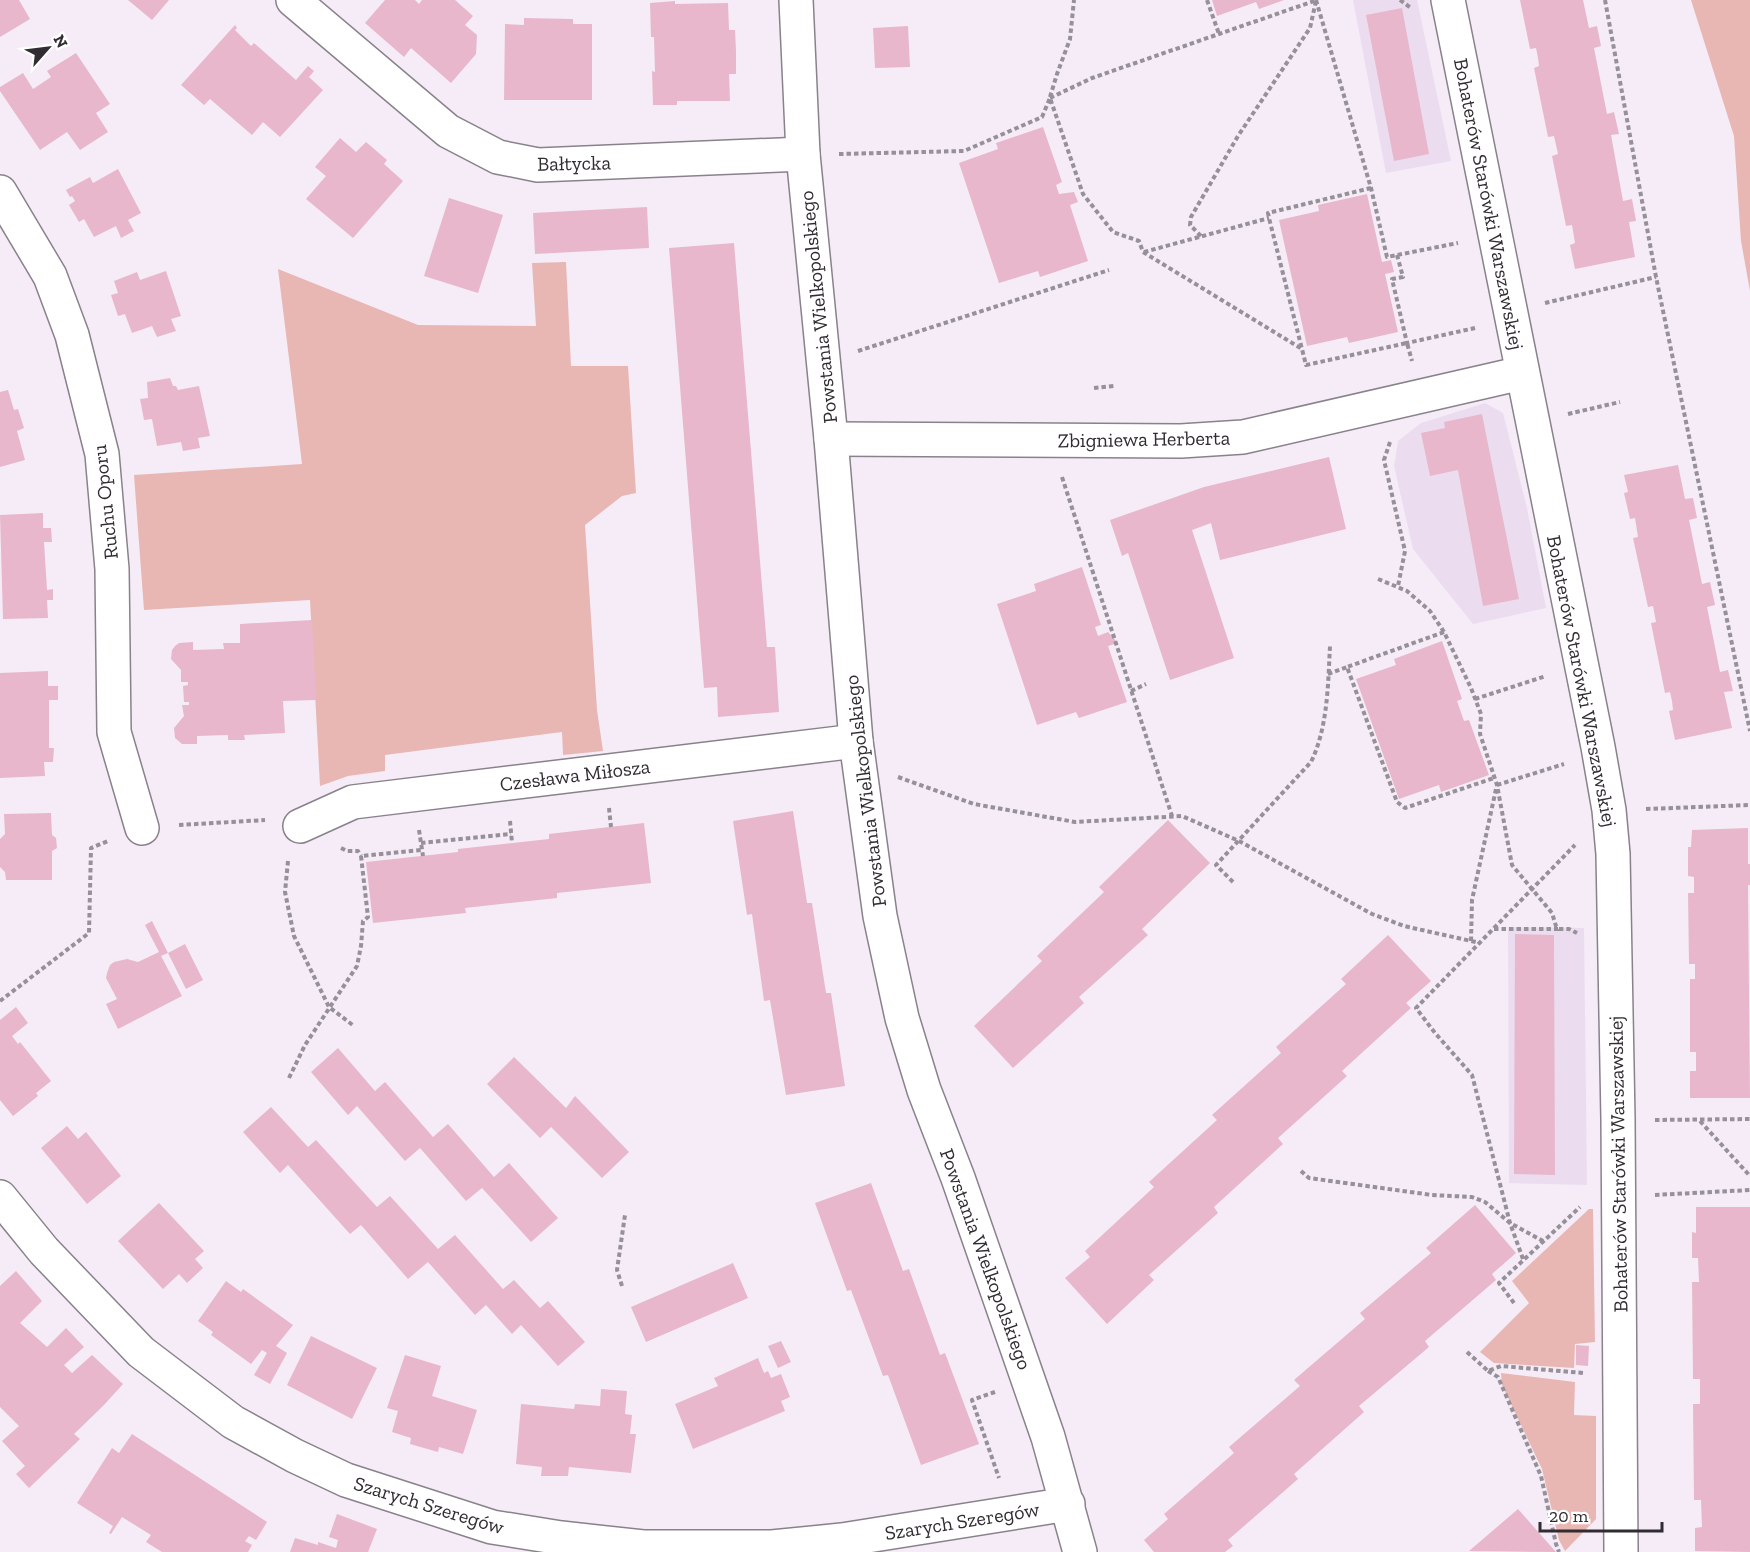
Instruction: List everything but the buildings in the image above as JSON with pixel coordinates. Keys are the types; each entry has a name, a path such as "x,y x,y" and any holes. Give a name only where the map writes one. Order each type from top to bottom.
{"street":[{"name":"Bałtycka","path":"292,0 448,131 498,158 538,165 802,154"},
{"name":"Powstania Wielkopolskiego","path":"796,0 802,154 831,439 856,741 879,916 902,1018 924,1090 958,1178 1048,1437 1080,1552"},
{"name":"Bohaterów Starówki Warszawskiej","path":"1448,0 1609,810 1613,854 1618,1119 1621,1552"},
{"name":"Ruchu Oporu","path":"0,192 50,276 72,335 102,454 112,569 114,732 142,828"},
{"name":"Zbigniewa Herberta","path":"831,439 1181,441 1233,438 1522,373"},
{"name":"Czesława Miłosza","path":"286,823 353,802 856,741"},
{"name":"Szarych Szeregów","path":"0,1197 44,1251 141,1352 233,1422 295,1456 346,1480 492,1527 561,1538 643,1547 772,1547 842,1540 1068,1504"}],"path":[{"path":"842,153 964,151 1042,117 1070,39 1074,0"},
{"path":"1207,0 1219,34"},
{"path":"1050,98 1092,78 1317,0"},
{"path":"1317,0 1371,188 1387,256 1452,244"},
{"path":"1201,236 1190,225 1191,217 1238,136 1310,27 1317,0"},
{"path":"1605,0 1656,277 1750,731"},
{"path":"1050,98 1083,194 1113,232 1139,241 1143,252 1302,349"},
{"path":"1371,188 1268,213 1306,365 1483,326"},
{"path":"1143,252 1269,218"},
{"path":"1397,255 1402,277 1392,279 1425,411 1414,417 1389,443 1384,460 1406,551 1398,586"},
{"path":"848,355 1108,270"},
{"path":"1582,294 1656,277"},
{"path":"1094,388 1114,386"},
{"path":"1532,423 1620,402"},
{"path":"1063,479 1172,816"},
{"path":"1378,579 1407,591 1430,612 1444,632 1481,714 1480,734 1497,785 1512,865 1552,913 1559,929"},
{"path":"1328,674 1444,632"},
{"path":"1233,882 1216,865 1311,762 1318,747 1326,704 1330,646"},
{"path":"1347,667 1397,802 1405,808 1494,778"},
{"path":"1475,699 1551,674"},
{"path":"1131,691 1146,684"},
{"path":"1497,785 1599,752"},
{"path":"896,776 974,804 1075,822 1182,816 1239,841 1372,914 1404,927 1480,943"},
{"path":"1471,941 1472,900 1497,785"},
{"path":"1609,810 1750,805"},
{"path":"0,1000 89,933 91,848 142,828 286,823 285,892 294,936 329,1007 354,1026"},
{"path":"421,843 511,834"},
{"path":"1522,1259 1510,1223 1472,1075 1416,1008 1574,846"},
{"path":"361,856 421,850"},
{"path":"289,1078 305,1045 357,966 363,921 368,917 361,856 358,851 347,851"},
{"path":"1494,929 1569,929 1583,934"},
{"path":"1618,1119 1750,1119"},
{"path":"1700,1120 1750,1176"},
{"path":"1300,1171 1309,1178 1432,1195 1472,1197 1485,1202 1510,1223 1543,1241"},
{"path":"1619,1193 1642,1195 1750,1190"},
{"path":"1514,1303 1499,1283 1522,1259 1576,1211"},
{"path":"622,1286 617,1270 625,1215"},
{"path":"1467,1352 1498,1377 1541,1476 1559,1552"},
{"path":"1488,1371 1501,1366 1621,1377"},
{"path":"985,1396 972,1400 1002,1488"}],"shaded area":[{"path":"1353,0 1417,0 1451,161 1386,173"},
{"path":"1691,0 1750,0 1750,291 1741,241 1734,136"},
{"path":"566,262 571,366 628,366 636,493 622,496 585,525 597,710 603,751 563,755 562,732 385,755 385,771 348,776 320,786 310,600 144,610 134,475 302,464 278,269 418,325 536,326 532,263"},
{"path":"1485,403 1503,413 1527,508 1546,608 1473,624 1413,549 1394,466 1398,441 1421,423"},
{"path":"1508,927 1584,928 1587,1185 1509,1183"},
{"path":"1589,1209 1593,1209 1595,1342 1575,1344 1574,1368 1494,1363 1480,1352 1529,1303 1512,1281"},
{"path":"1501,1373 1575,1382 1574,1415 1596,1416 1596,1519 1565,1551 1559,1540 1542,1469 1502,1385"}]}
